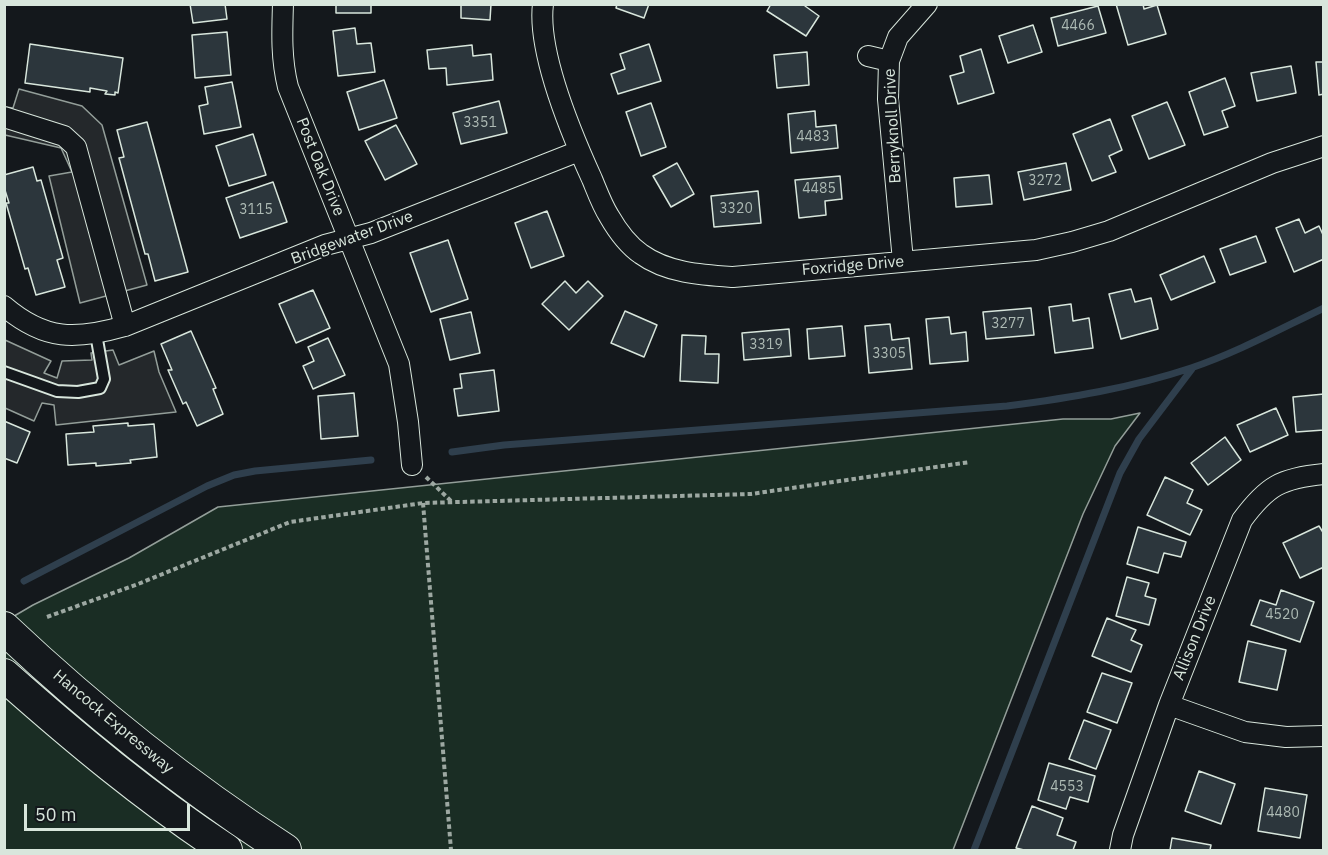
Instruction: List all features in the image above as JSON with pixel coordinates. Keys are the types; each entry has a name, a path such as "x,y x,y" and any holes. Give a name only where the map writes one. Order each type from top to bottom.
{"main road":[{"name":"Hancock Expressway","path":"4,628 104,719 154,759 235,818 285,850"},
{"name":"Hancock Expressway","path":"4,675 64,729 125,778 226,850"}],"street":[{"name":"Post Oak Drive","path":"283,4 282,45 288,87 399,364 407,411 412,465"},
{"name":"Foxridge Drive","path":"543,4 541,18 548,60 579,151 608,215 640,254 662,266 701,275 733,277 1036,250 1110,231 1272,163 1323,146"},
{"name":"Berryknoll Drive","path":"903,261 888,99 889,61 898,37 927,4"},
{"path":"868,56 889,61"},
{"path":"4,117 64,136 76,147 125,326"},
{"name":"Bridgewater Drive","path":"4,306 38,329 66,336 96,334 125,326 326,245 371,233 579,151"},
{"name":"Allison Drive","path":"1120,850 1123,835 1168,705 1242,520 1259,497 1281,483 1305,476 1323,474"},
{"path":"1168,705 1245,732 1286,737 1323,736"}],"lane":[{"path":"4,372 57,391 78,392 100,388 104,379 96,334"}],"path":[{"path":"47,617 138,585 290,522 423,502 751,494 970,462"},
{"path":"412,465 452,502"},
{"path":"423,502 451,850"}],"green space":[{"path":"1140,413 1115,446 1083,514 953,850 5,850 4,622 33,605 129,558 218,507 1063,419 1111,419"}],"shaded area":[{"path":"19,89 82,106 102,125 147,285 80,303 49,176 72,172 61,148 5,135 5,107 13,108"},
{"path":"5,340 51,361 44,373 57,378 62,361 92,360 91,353 113,350 119,365 154,351 159,372 176,412 56,425 54,405 42,403 34,421 5,408"}],"building":[{"path":"190,4 225,4 227,19 193,23"},
{"path":"336,4 371,4 371,13 336,13"},
{"path":"461,4 491,4 490,20 461,18"},
{"path":"617,4 649,4 644,18 616,8"},
{"path":"771,4 805,4 819,16 806,36 767,11"},
{"path":"1116,4 1143,4 1144,9 1157,5 1166,34 1128,45"},
{"path":"1098,6 1106,33 1058,46 1051,18"},
{"path":"1033,25 1042,52 1008,63 999,36"},
{"path":"355,28 357,44 371,43 375,72 338,76 333,31"},
{"path":"227,32 231,75 195,78 192,35"},
{"path":"30,44 123,58 118,93 105,94 107,91 90,88 90,92 25,83"},
{"path":"649,44 661,81 618,94 611,74 625,69 620,54"},
{"path":"472,45 473,56 491,54 493,80 447,85 446,68 429,69 427,50"},
{"path":"981,49 994,93 958,104 950,76 964,72 960,56"},
{"path":"807,52 809,85 777,88 774,55"},
{"path":"1316,62 1324,62 1324,94 1319,95"},
{"path":"1291,66 1296,93 1257,101 1251,73"},
{"path":"1225,78 1235,106 1222,111 1228,127 1204,135 1189,92"},
{"path":"384,80 397,118 359,130 347,92"},
{"path":"232,82 241,127 204,134 199,106 208,104 205,87"},
{"path":"499,101 507,133 461,144 453,113"},
{"path":"1167,102 1185,145 1149,159 1132,116"},
{"path":"651,103 666,147 641,156 626,112"},
{"path":"815,111 816,127 836,125 838,148 791,153 788,114"},
{"path":"1110,119 1122,150 1109,156 1116,172 1092,181 1073,134"},
{"path":"147,122 188,272 155,281 148,254 145,254 119,158 124,157 117,130"},
{"path":"396,125 417,164 385,180 365,141"},
{"path":"253,134 266,175 229,186 216,146"},
{"path":"677,163 694,194 671,207 653,176"},
{"path":"1066,163 1071,190 1024,200 1018,172"},
{"path":"33,167 37,181 41,180 63,258 57,260 65,287 36,295 28,268 25,269 6,203 9,203 4,187 4,175"},
{"path":"989,175 992,204 956,207 954,178"},
{"path":"840,176 842,199 825,201 826,215 799,218 795,180"},
{"path":"273,182 287,222 240,238 226,198"},
{"path":"758,191 761,223 714,227 711,196"},
{"path":"547,211 564,256 531,268 515,223"},
{"path":"1299,219 1305,233 1319,226 1324,237 1324,259 1294,272 1276,228"},
{"path":"1256,236 1266,262 1230,275 1220,249"},
{"path":"448,240 468,299 431,312 410,253"},
{"path":"1204,256 1215,282 1171,300 1160,275"},
{"path":"565,281 576,293 588,281 603,296 569,330 542,304"},
{"path":"1131,289 1135,302 1151,298 1158,329 1121,339 1109,294"},
{"path":"313,290 330,328 296,343 279,304"},
{"path":"1071,304 1073,321 1089,318 1093,348 1055,353 1049,307"},
{"path":"1031,308 1034,335 986,339 983,312"},
{"path":"625,311 657,325 644,357 611,343"},
{"path":"471,312 480,353 450,360 440,319"},
{"path":"949,317 951,334 966,332 968,361 930,364 926,319"},
{"path":"890,324 892,340 909,338 912,369 869,373 865,326"},
{"path":"842,326 845,356 809,359 807,329"},
{"path":"789,329 791,356 744,360 742,333"},
{"path":"191,331 216,388 213,389 223,414 197,426 186,402 183,404 168,370 172,370 161,344"},
{"path":"682,335 706,336 705,354 719,354 718,383 680,381"},
{"path":"328,338 345,375 313,389 303,366 314,361 308,347"},
{"path":"494,370 499,411 458,416 454,389 462,388 460,374"},
{"path":"354,393 358,436 321,439 318,396"},
{"path":"1324,394 1324,430 1296,432 1293,397"},
{"path":"1276,408 1288,435 1250,452 1237,425"},
{"path":"4,421 30,432 17,463 4,458"},
{"path":"128,423 128,426 154,424 157,457 130,460 131,463 96,466 96,463 68,465 66,434 94,432 93,426"},
{"path":"1225,437 1241,460 1208,485 1191,463"},
{"path":"1165,477 1193,490 1187,503 1202,510 1190,535 1147,515"},
{"path":"1319,526 1324,534 1324,567 1300,578 1283,543"},
{"path":"1138,527 1186,542 1181,557 1164,553 1158,573 1127,564"},
{"path":"1127,577 1149,583 1145,596 1156,599 1149,625 1116,616"},
{"path":"1281,590 1314,602 1300,642 1251,625 1260,600 1276,605"},
{"path":"1107,618 1136,630 1131,640 1142,645 1131,672 1092,656"},
{"path":"1248,641 1286,650 1277,690 1239,682"},
{"path":"1102,673 1132,683 1117,723 1087,712"},
{"path":"1084,720 1111,730 1096,769 1069,759"},
{"path":"1049,763 1095,776 1088,802 1070,797 1066,809 1038,800"},
{"path":"1199,771 1235,784 1221,824 1185,811"},
{"path":"1265,788 1307,795 1300,838 1258,831"},
{"path":"1032,806 1063,818 1057,835 1076,842 1073,850 1016,848"},
{"path":"1172,838 1211,845 1210,850 1170,850"}],"waterway":[{"path":"452,452 504,445 1007,406 1077,396 1123,387 1208,362 1324,308"},
{"path":"974,850 1120,473 1139,439 1192,369"},
{"path":"24,581 207,486 234,475 371,460"}]}
